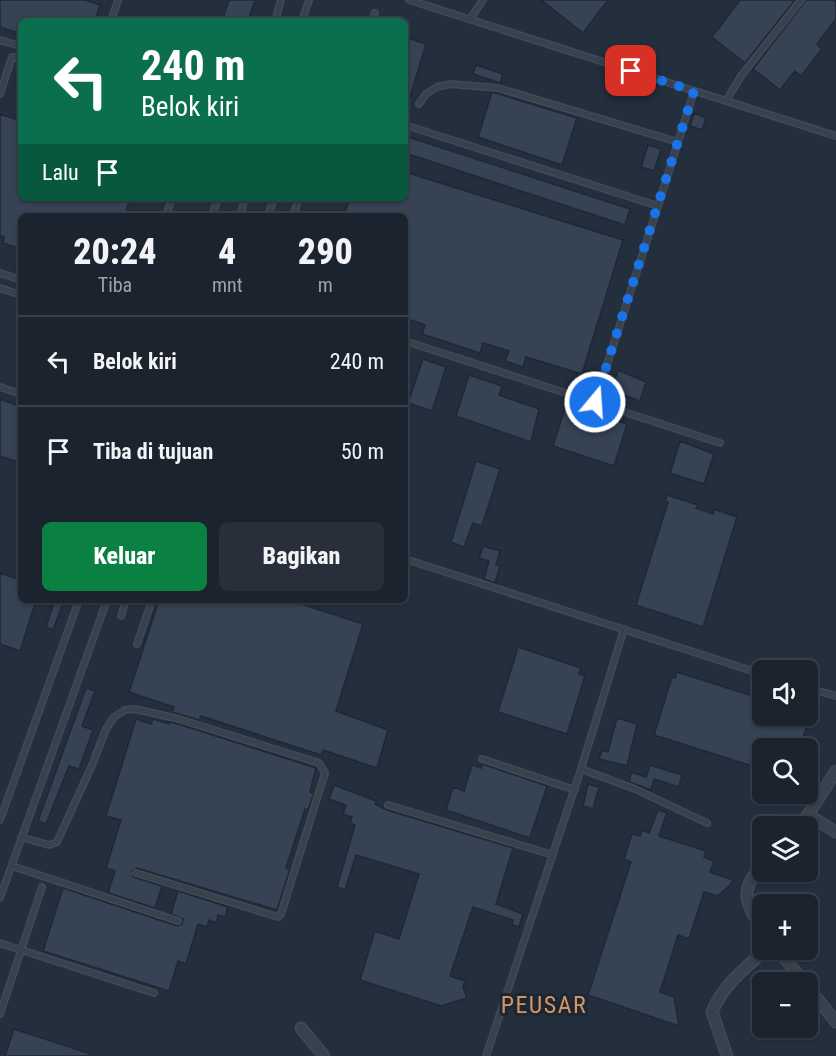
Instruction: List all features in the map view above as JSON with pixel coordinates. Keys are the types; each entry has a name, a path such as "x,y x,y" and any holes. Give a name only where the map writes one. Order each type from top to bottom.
{"street":[{"path":"836,771 808,815 836,832"},
{"path":"752,876 746,888 746,899 752,911"},
{"path":"727,1056 712,1012 717,999 732,980 755,960"},
{"path":"786,960 796,972"},
{"path":"818,999 836,1022"},
{"path":"301,1028 324,1056"}],"lane":[{"path":"112,18 118,0"},
{"path":"276,18 281,0"},
{"path":"303,18 309,0"},
{"path":"409,0 836,136"},
{"path":"470,20 483,0"},
{"path":"726,101 741,76 801,0"},
{"path":"373,18 375,13"},
{"path":"0,40 18,45 0,94"},
{"path":"12,57 18,59"},
{"path":"419,104 426,94 437,87 450,84 498,88 678,142"},
{"path":"595,402 694,91"},
{"path":"408,126 658,206"},
{"path":"0,273 18,279"},
{"path":"0,288 18,294"},
{"path":"408,342 720,443"},
{"path":"0,387 18,393"},
{"path":"408,560 752,671"},
{"path":"0,820 78,603"},
{"path":"0,898 106,603"},
{"path":"121,616 125,603"},
{"path":"137,644 151,603"},
{"path":"486,1056 575,790 624,629"},
{"path":"818,691 836,696"},
{"path":"21,837 49,845 57,842 106,729 114,717 125,710 135,709 179,719 319,763 324,769 326,773 285,903 278,917 136,873"},
{"path":"482,759 575,790"},
{"path":"581,769 635,789 707,823"},
{"path":"388,805 553,855"},
{"path":"12,866 178,921"},
{"path":"0,1014 42,886"},
{"path":"0,943 154,993"}],"building":[{"path":"0,0 85,0 100,5 96,18 18,18 18,33 0,27"},
{"path":"229,0 255,0 249,18 223,18"},
{"path":"541,0 608,0 583,33"},
{"path":"740,0 795,0 745,63 712,37"},
{"path":"806,0 833,0 836,2 836,19 817,44 822,49 801,76 795,71 780,90 753,69"},
{"path":"408,38 426,44 408,104"},
{"path":"476,65 503,74 500,83 473,74"},
{"path":"492,92 577,118 562,165 478,137"},
{"path":"694,113 706,118 702,130 690,126"},
{"path":"0,114 18,120 18,201 129,201 126,213 18,213 18,248 3,243 4,237 0,236"},
{"path":"408,137 630,209 625,225 408,154"},
{"path":"648,145 661,149 654,171 641,167"},
{"path":"408,173 623,240 582,374 526,357 523,367 505,361 509,351 483,343 480,353 422,334 425,325 408,319 408,213 345,213 349,201 408,201"},
{"path":"423,359 446,367 432,411 408,403"},
{"path":"618,370 646,382 640,401 623,395 622,402 609,398"},
{"path":"469,375 502,386 499,395 539,409 531,442 456,416"},
{"path":"0,399 18,406 18,462 0,456"},
{"path":"566,405 627,424 614,466 553,446"},
{"path":"680,441 714,454 704,484 670,473"},
{"path":"476,461 500,469 482,526 473,523 464,547 451,542"},
{"path":"667,495 698,505 696,508 713,514 714,509 737,517 703,627 636,605 668,502 665,502"},
{"path":"483,546 500,551 496,565 500,566 495,583 484,579 489,561 479,558"},
{"path":"0,573 18,579 18,603 35,603 20,651 0,644"},
{"path":"54,603 63,603 53,630 46,627"},
{"path":"158,603 298,603 363,624 336,711 388,730 377,768 323,750 321,755 201,716 199,720 172,712 174,707 129,692"},
{"path":"518,647 581,668 579,674 585,676 567,734 498,712"},
{"path":"677,672 752,696 752,726 807,726 803,738 752,738 752,766 654,735 672,677 675,678"},
{"path":"86,688 95,691 82,726 93,730 79,769 69,766 46,824 38,821"},
{"path":"617,718 637,724 627,766 599,759 602,750 608,752"},
{"path":"136,719 151,724 153,719 178,724 316,768 310,792 314,793 308,810 305,809 286,868 290,869 277,910 137,868 132,871 133,877 162,886 155,908 108,893 115,871 106,868 121,820 106,816"},
{"path":"482,764 547,786 530,838 446,810 453,787 464,791 472,765 481,768"},
{"path":"650,765 682,775 679,787 654,779 651,790 629,782 631,772 646,777"},
{"path":"588,784 599,787 593,809 583,806"},
{"path":"334,785 376,801 375,804 387,810 513,848 496,904 523,914 519,927 512,925 513,920 473,907 450,976 465,981 463,987 467,998 441,1006 360,980 375,931 399,939 419,874 356,855 345,890 337,887 355,825 350,823 352,817 343,814 346,805 329,799"},
{"path":"658,810 667,813 659,836 706,851 704,857 714,861 710,872 733,880 718,896 704,892 689,939 678,935 660,992 674,997 679,1026 588,995 631,862 624,859 632,834 640,836 642,830 649,833"},
{"path":"764,812 777,816 763,816"},
{"path":"63,888 177,926 182,924 183,919 171,914 178,891 228,907 225,917 218,915 216,923 209,920 207,927 198,924 186,964 178,961 169,991 43,951"},
{"path":"14,1029 91,1054 91,1056 5,1056"}],"district":[{"name":"PEUSAR","path":"544,1005"}],"route":[{"path":"595,402 694,91 631,71"}]}
